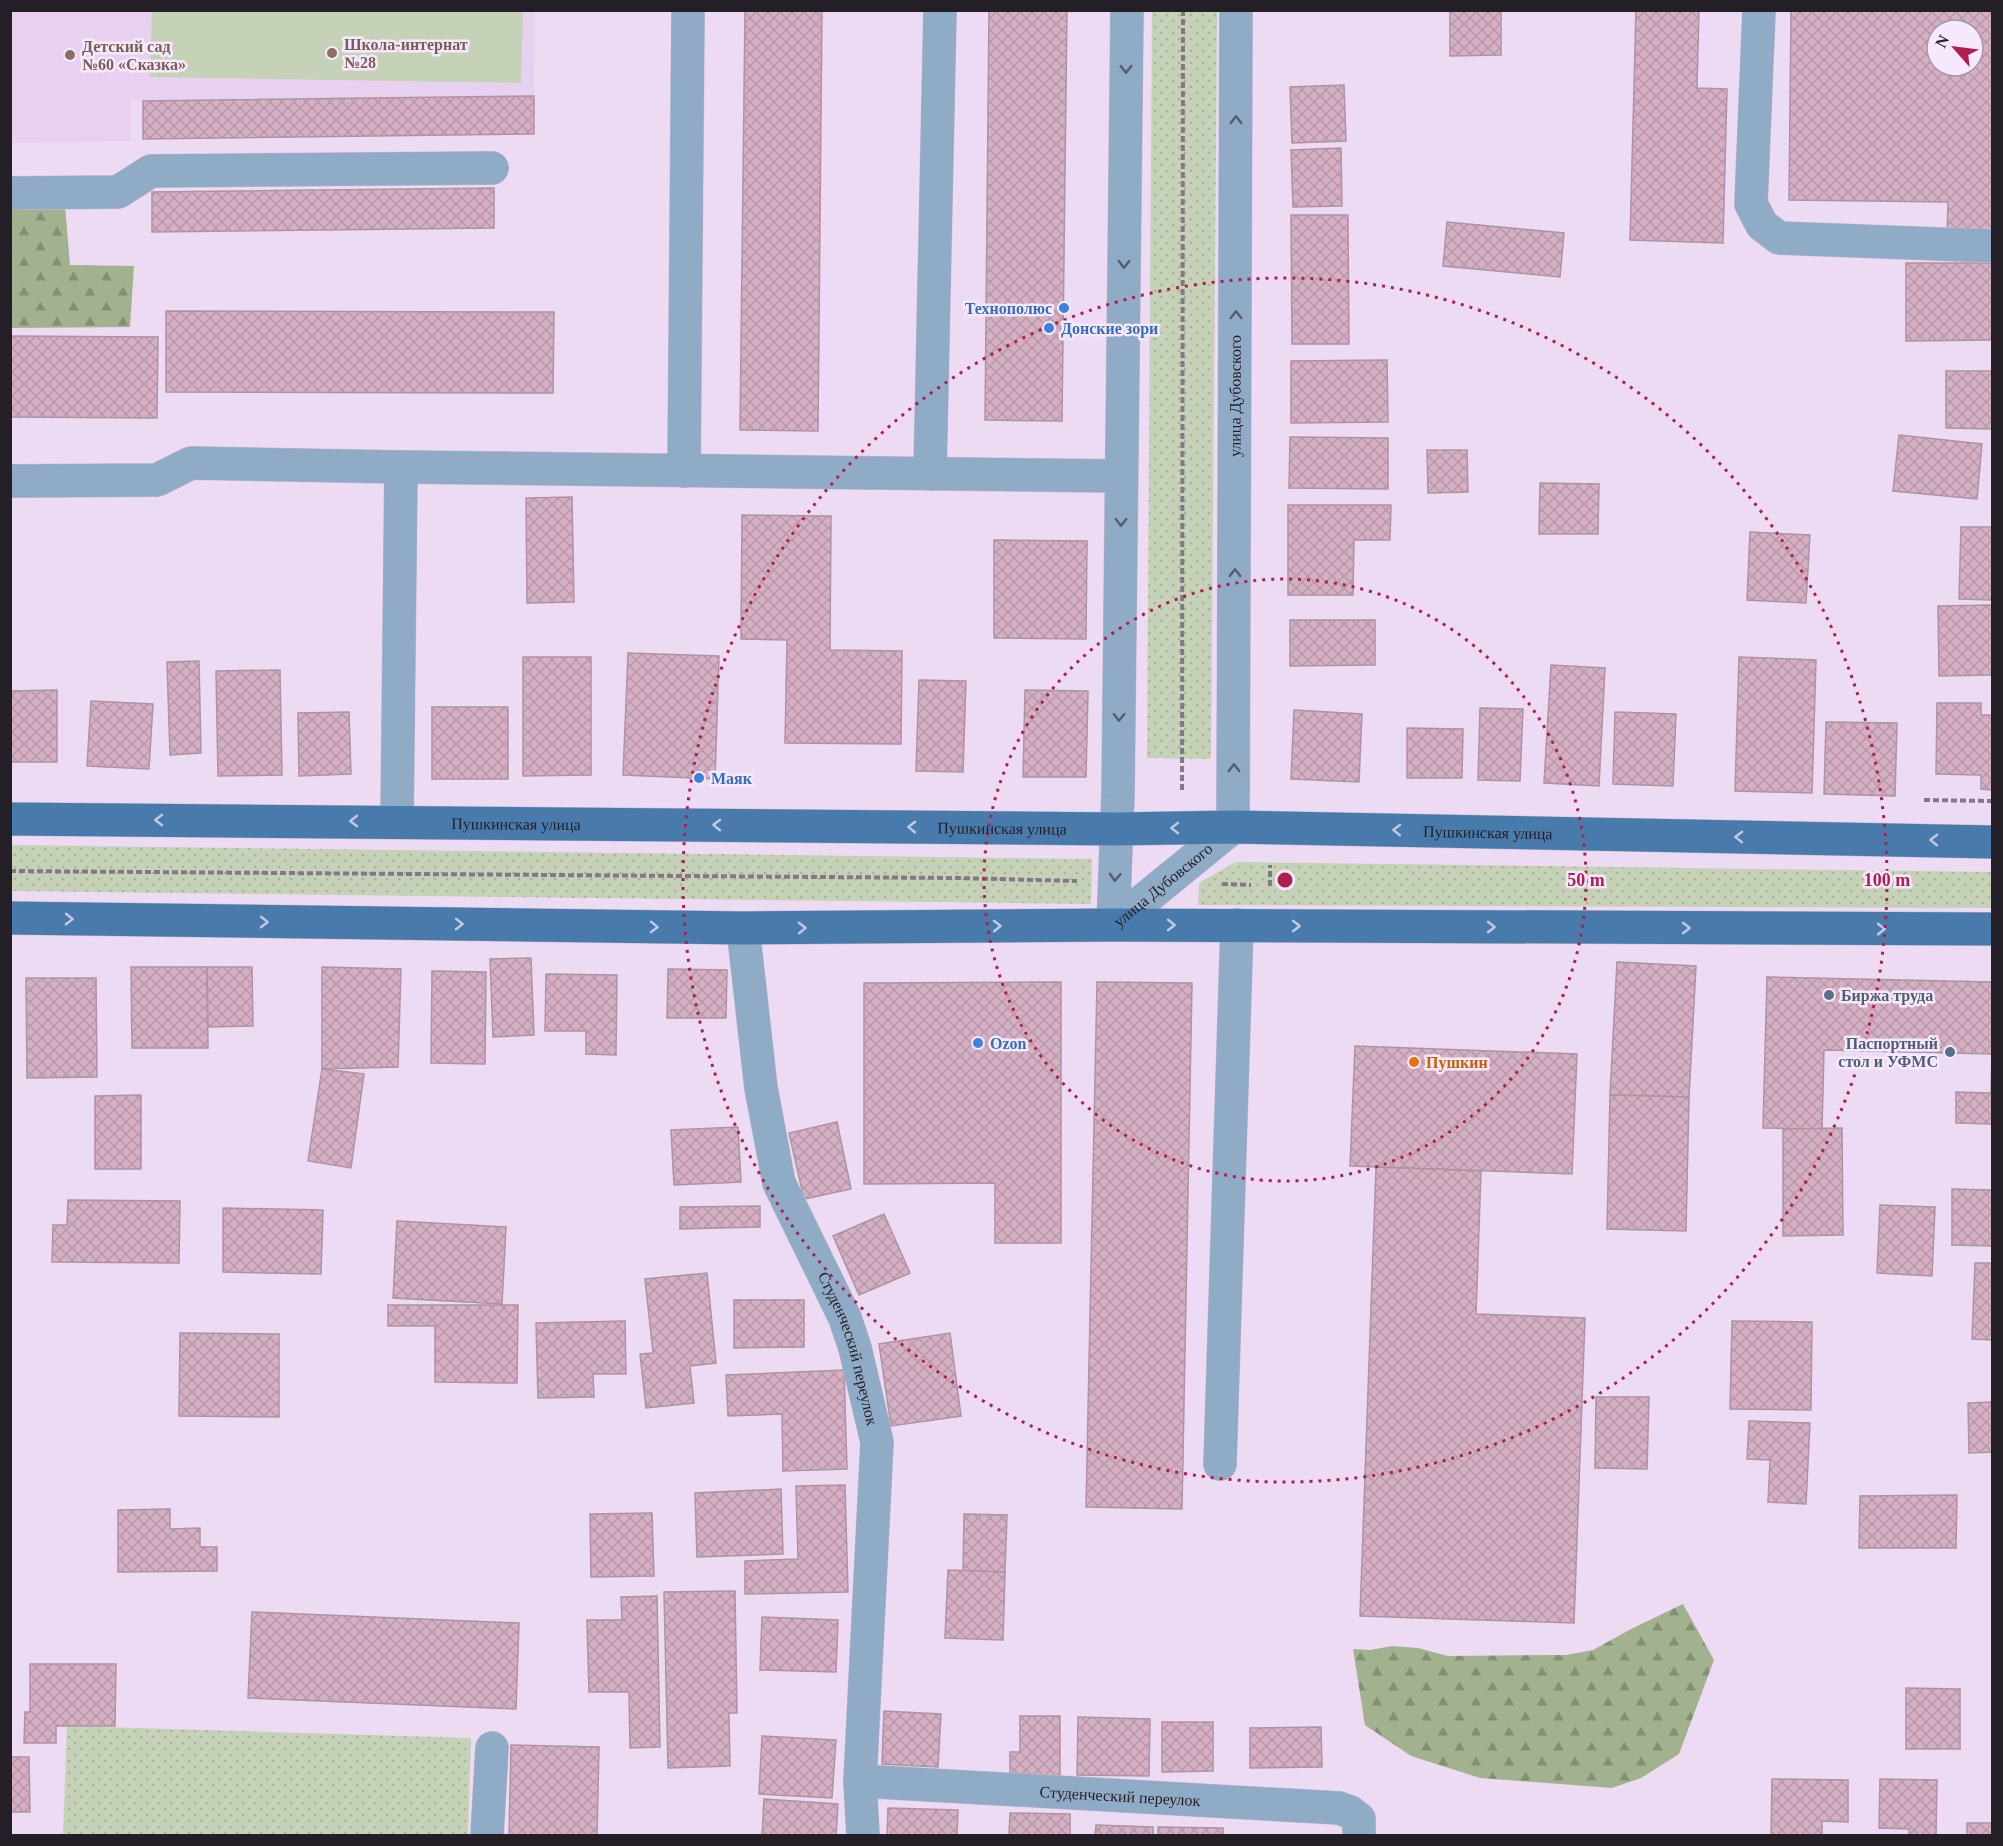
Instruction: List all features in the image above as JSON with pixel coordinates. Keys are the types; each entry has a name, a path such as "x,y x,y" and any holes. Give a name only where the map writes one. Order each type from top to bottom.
{"main road":[{"name":"Пушкинская улица","path":"10,819 1117,829 1233,827 1992,842"},
{"path":"10,918 743,928 1237,925 1992,929"}],"street":[{"path":"684,471 688,10"},
{"path":"930,474 940,10"},
{"name":"улица Дубовского","path":"1113,925 1117,829 1127,10"},
{"name":"улица Дубовского","path":"1113,925 1233,827 1236,10"},
{"path":"1759,10 1751,204 1762,225 1779,238 1992,246"},
{"path":"10,193 118,192 151,171 492,168"},
{"path":"10,481 157,480 191,463 1121,476"},
{"path":"397,822 401,467"},
{"path":"1220,1464 1237,925"},
{"name":"Студенческий переулок","path":"743,928 761,1088 779,1183 845,1318 855,1348 877,1442 860,1781 863,1836"},
{"path":"488,1836 492,1748"},
{"name":"Студенческий переулок","path":"860,1781 1339,1808 1350,1812 1359,1820 1359,1836"}],"path":[{"path":"1182,793 1183,10"},
{"path":"10,871 944,878 1114,882"},
{"path":"1164,883 1258,885"},
{"path":"1270,886 1281,886"}],"shaded area":[{"name":"Школа-интернат №28","path":"10,11 535,11 534,96 143,101 131,99 131,141 11,143"}],"green space":[{"name":"Школа-интернат №28","path":"152,11 523,11 521,83 150,77"},
{"path":"1152,11 1217,11 1211,759 1147,758"},
{"path":"10,205 65,205 70,265 134,266 130,327 11,328"},
{"path":"11,845 1092,859 1091,904 11,891"},
{"path":"1236,862 1992,872 1992,908 1198,905 1199,883"},
{"path":"1683,1604 1714,1660 1679,1754 1641,1778 1612,1788 1480,1778 1411,1756 1365,1725 1353,1649 1370,1650 1392,1646 1418,1648 1448,1656 1566,1655 1593,1650"},
{"path":"67,1726 471,1738 468,1835 63,1836"}],"building":[{"path":"745,10 822,10 818,431 740,430"},
{"path":"989,10 1067,10 1062,421 985,420"},
{"path":"1450,10 1501,10 1501,55 1450,56"},
{"path":"1636,10 1699,10 1697,88 1727,89 1723,243 1630,240"},
{"path":"1791,10 1992,10 1992,236 1947,236 1948,202 1789,200"},
{"path":"1344,85 1346,141 1292,143 1290,87"},
{"path":"534,96 534,134 143,139 143,101"},
{"path":"1341,148 1342,206 1293,207 1291,150"},
{"path":"494,188 494,228 152,232 152,192"},
{"path":"1291,215 1348,215 1349,344 1292,344"},
{"path":"1447,222 1564,233 1560,277 1443,266"},
{"path":"1906,263 1992,263 1992,340 1906,341"},
{"path":"166,311 554,312 553,393 166,392"},
{"path":"10,336 158,337 157,418 10,417"},
{"path":"1387,360 1388,422 1291,423 1291,361"},
{"path":"1946,371 1992,371 1992,429 1946,428"},
{"path":"1899,435 1982,444 1977,499 1893,491"},
{"path":"1290,437 1388,438 1388,489 1289,488"},
{"path":"1427,450 1467,450 1468,492 1428,493"},
{"path":"1540,483 1599,484 1598,534 1539,534"},
{"path":"572,497 574,602 527,603 526,498"},
{"path":"1288,505 1391,505 1390,540 1354,540 1353,595 1288,595"},
{"path":"742,515 831,516 830,650 902,651 901,744 785,743 787,640 741,639"},
{"path":"1961,527 1992,527 1992,600 1959,599"},
{"path":"1750,532 1810,535 1806,603 1747,600"},
{"path":"994,540 1087,541 1086,639 994,638"},
{"path":"1992,605 1992,675 1939,676 1938,606"},
{"path":"1290,620 1375,620 1375,665 1290,666"},
{"path":"628,653 719,656 715,779 623,775"},
{"path":"523,657 591,657 591,775 523,776"},
{"path":"1739,657 1816,660 1812,793 1735,791"},
{"path":"199,661 201,753 170,755 167,662"},
{"path":"1551,665 1605,668 1599,786 1544,783"},
{"path":"280,670 282,775 218,776 216,671"},
{"path":"919,680 966,681 963,772 916,771"},
{"path":"57,690 57,762 10,762 10,691"},
{"path":"1025,690 1088,691 1086,777 1023,777"},
{"path":"91,701 153,704 149,769 87,766"},
{"path":"1937,703 1981,703 1981,715 1992,715 1992,790 1981,789 1981,775 1936,774"},
{"path":"432,707 508,707 508,779 432,779"},
{"path":"1480,708 1523,709 1520,781 1478,780"},
{"path":"1294,710 1362,714 1359,782 1291,779"},
{"path":"349,712 351,774 299,776 298,713"},
{"path":"1615,712 1676,714 1673,786 1613,784"},
{"path":"1826,722 1897,723 1895,796 1824,794"},
{"path":"1407,728 1463,729 1462,778 1407,778"},
{"path":"531,958 534,1035 493,1037 490,959"},
{"path":"1617,962 1696,966 1689,1097 1610,1095"},
{"path":"131,967 207,967 208,1048 132,1048"},
{"path":"207,967 252,967 253,1026 208,1027"},
{"path":"322,967 401,969 398,1067 322,1069"},
{"path":"668,969 727,970 726,1018 667,1018"},
{"path":"432,971 486,972 485,1064 431,1063"},
{"path":"546,974 617,975 616,1055 586,1054 586,1031 545,1031"},
{"name":"Паспортный стол и УФМС","path":"1767,977 1992,982 1992,1054 1824,1050 1822,1129 1763,1128"},
{"path":"26,978 96,978 97,1077 27,1078"},
{"path":"1061,982 1061,1243 995,1243 995,1183 864,1184 864,983"},
{"path":"1097,982 1192,983 1182,1509 1086,1507"},
{"path":"1355,1046 1577,1054 1572,1174 1350,1166"},
{"path":"1992,1054 1992,1124 1956,1123 1956,1092 1991,1093"},
{"path":"322,1069 364,1074 351,1168 308,1161"},
{"path":"141,1095 141,1169 95,1169 95,1096"},
{"path":"1610,1095 1689,1097 1686,1231 1607,1229"},
{"path":"837,1122 851,1189 804,1199 789,1133"},
{"path":"738,1127 741,1182 674,1185 671,1130"},
{"path":"1842,1128 1843,1235 1783,1236 1783,1129"},
{"path":"1376,1167 1481,1171 1476,1314 1585,1318 1574,1623 1360,1616"},
{"path":"1952,1189 1992,1190 1992,1246 1952,1245"},
{"path":"68,1200 180,1201 179,1263 52,1262 53,1225 67,1225"},
{"path":"1880,1205 1935,1207 1932,1276 1877,1273"},
{"path":"760,1206 760,1227 680,1229 680,1207"},
{"path":"223,1208 323,1210 321,1274 223,1272"},
{"path":"884,1214 910,1273 859,1295 833,1236"},
{"path":"397,1221 506,1227 502,1304 393,1298"},
{"path":"1975,1263 1992,1263 1992,1340 1972,1339"},
{"path":"707,1273 716,1363 690,1366 694,1403 646,1408 640,1354 653,1353 645,1279"},
{"path":"734,1300 804,1300 804,1347 734,1348"},
{"path":"388,1305 518,1305 517,1383 435,1382 435,1326 388,1326"},
{"path":"625,1321 626,1374 593,1374 594,1397 538,1398 536,1323"},
{"path":"1732,1321 1812,1322 1811,1410 1730,1409"},
{"path":"180,1333 279,1334 279,1417 179,1416"},
{"path":"950,1333 961,1416 891,1426 879,1344"},
{"path":"844,1370 847,1469 783,1471 782,1414 728,1416 726,1375"},
{"path":"1596,1397 1649,1397 1647,1469 1595,1468"},
{"path":"1992,1402 1992,1452 1969,1453 1968,1403"},
{"path":"1749,1421 1810,1423 1806,1504 1768,1502 1770,1460 1747,1459"},
{"path":"845,1485 848,1592 745,1594 745,1561 798,1559 796,1486"},
{"path":"781,1489 783,1554 697,1557 695,1493"},
{"path":"1957,1495 1956,1548 1859,1548 1860,1496"},
{"path":"170,1509 170,1529 200,1528 200,1547 217,1547 217,1571 118,1572 118,1510"},
{"path":"652,1513 654,1576 591,1577 590,1514"},
{"path":"964,1514 1007,1515 1005,1572 963,1571"},
{"path":"948,1570 1005,1572 1003,1640 945,1638"},
{"path":"735,1591 737,1713 729,1713 730,1766 668,1768 664,1592"},
{"path":"657,1596 660,1747 630,1748 629,1692 589,1692 587,1620 622,1620 621,1597"},
{"path":"252,1612 519,1623 516,1709 248,1698"},
{"path":"762,1617 838,1620 836,1672 760,1670"},
{"path":"30,1664 116,1664 115,1726 56,1726 56,1743 24,1743 25,1712 30,1712"},
{"path":"1906,1688 1960,1689 1960,1749 1906,1749"},
{"path":"884,1711 941,1714 938,1767 882,1764"},
{"path":"1020,1716 1060,1716 1060,1781 1010,1781 1010,1752 1020,1752"},
{"path":"1078,1717 1150,1719 1149,1776 1077,1775"},
{"path":"1162,1722 1213,1722 1213,1771 1162,1772"},
{"path":"1321,1727 1322,1767 1250,1768 1250,1728"},
{"path":"762,1736 836,1740 832,1798 759,1794"},
{"path":"511,1745 599,1747 597,1836 509,1836"},
{"path":"10,1757 29,1757 30,1812 10,1812"},
{"path":"1772,1779 1848,1780 1848,1822 1822,1821 1822,1836 1771,1836"},
{"path":"1880,1779 1937,1780 1936,1836 1909,1836 1909,1829 1879,1828"},
{"path":"764,1799 838,1804 836,1836 762,1836"},
{"path":"888,1808 958,1810 957,1836 887,1836"},
{"path":"1010,1813 1070,1814 1070,1836 1009,1836"},
{"path":"1967,1823 1992,1823 1992,1836 1967,1836"},
{"path":"1096,1825 1153,1827 1153,1836 1095,1836"},
{"path":"1158,1827 1223,1828 1223,1836 1158,1836"}],"place":[{"name":"Школа-интернат №28","path":"332,53"},
{"name":"Детский сад №60 «Сказка»","path":"70,55"},
{"name":"Технополюс","path":"1064,308"},
{"name":"Донские зори","path":"1049,328"},
{"name":"Маяк","path":"699,778"},
{"name":"Биржа труда","path":"1829,995"},
{"name":"Ozon","path":"978,1043"},
{"name":"Паспортный стол и УФМС","path":"1950,1052"},
{"name":"Пушкин","path":"1414,1062"}]}
